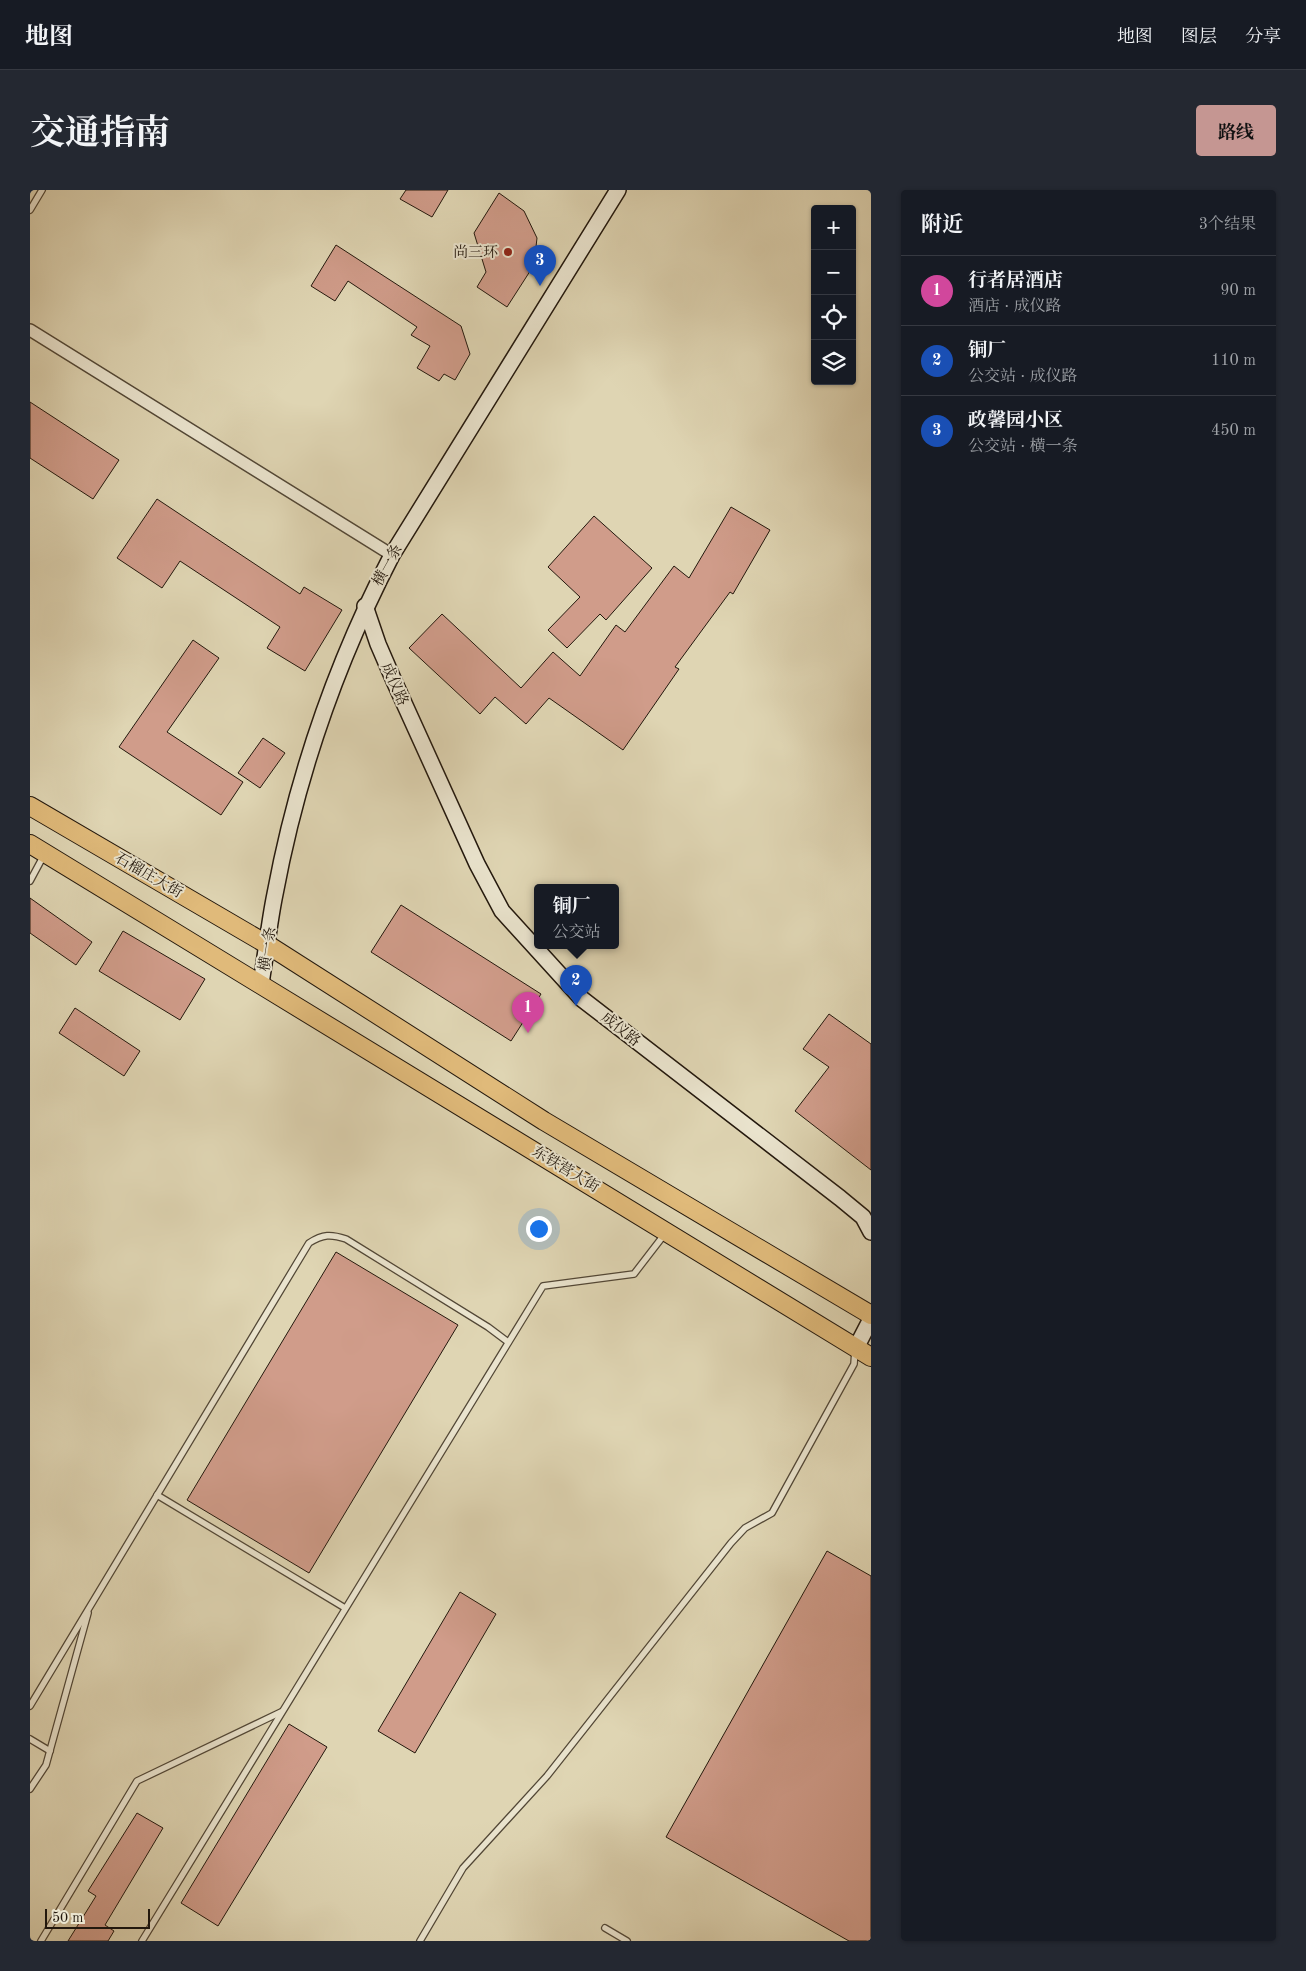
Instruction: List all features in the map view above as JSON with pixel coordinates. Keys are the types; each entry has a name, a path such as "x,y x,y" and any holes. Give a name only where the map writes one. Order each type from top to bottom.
{"main road":[{"name":"石榴庄大街","path":"30,806 268,945"},
{"path":"30,844 261,983"},
{"name":"东铁营大街","path":"268,945 544,1121 871,1314"},
{"name":"东铁营大街","path":"261,983 871,1357"}],"street":[{"name":"横一条","path":"261,983 275,894 303,778 334,686 365,606 392,555 618,190"},
{"path":"30,330 392,555"},
{"name":"成仪路","path":"365,606 378,644 476,864 502,911 534,946"},
{"name":"成仪路","path":"537,949 582,999 840,1198 863,1217 871,1232"},
{"path":"856,1348 871,1319"}],"lane":[{"path":"30,210 42,190"},
{"path":"30,881 46,853"},
{"path":"142,1941 344,1608 543,1286 634,1274 657,1247 667,1231"},
{"path":"30,1706 309,1243 319,1236 331,1234 346,1239 488,1327 508,1342"},
{"path":"420,1941 463,1868 548,1776 731,1543 745,1528 772,1514 854,1364 856,1348"},
{"path":"157,1495 344,1608"},
{"path":"30,1789 46,1766 90,1606"},
{"path":"41,1941 137,1781 281,1712"},
{"path":"30,1739 50,1751"},
{"path":"605,1928 627,1941"}],"building":[{"path":"406,190 448,190 432,217 400,199"},
{"name":"尚三环","path":"499,193 524,211 537,238 534,265 507,307 477,287 486,272 474,233"},
{"path":"336,245 461,326 470,354 455,380 444,374 439,381 417,368 430,346 411,335 417,327 348,281 335,301 311,286"},
{"path":"30,402 119,460 93,499 30,458"},
{"path":"157,499 300,594 304,587 342,610 305,671 267,648 280,627 180,561 162,588 117,558"},
{"path":"731,507 770,530 733,594 730,592 675,667 679,669 623,750 549,698 526,724 495,697 480,714 409,648 442,614 521,688 553,652 580,676 616,625 625,632 674,566 689,578"},
{"path":"594,516 652,568 606,620 600,614 567,648 548,630 580,597 548,567"},
{"path":"193,640 219,658 167,732 243,782 221,815 119,747"},
{"path":"263,738 285,753 260,788 238,773"},
{"path":"30,898 92,942 76,965 30,933"},
{"path":"401,905 541,994 511,1041 371,952"},
{"path":"123,931 205,979 180,1020 99,971"},
{"path":"75,1008 140,1051 124,1076 59,1033"},
{"path":"829,1014 871,1044 871,1170 795,1111 829,1067 803,1049"},
{"path":"336,1252 458,1325 309,1573 187,1500"},
{"path":"827,1551 871,1576 871,1941 849,1941 666,1837"},
{"path":"460,1592 496,1614 415,1753 378,1731"},
{"path":"289,1724 327,1747 218,1926 181,1903"},
{"path":"137,1813 163,1828 105,1925 114,1931 108,1941 68,1941 96,1896 88,1891"}],"place":[{"name":"尚三环","path":"508,252"},
{"name":"政馨园小区","path":"540,286"},
{"name":"铜厂","path":"576,1006"},
{"name":"行者居酒店","path":"528,1033"}]}
